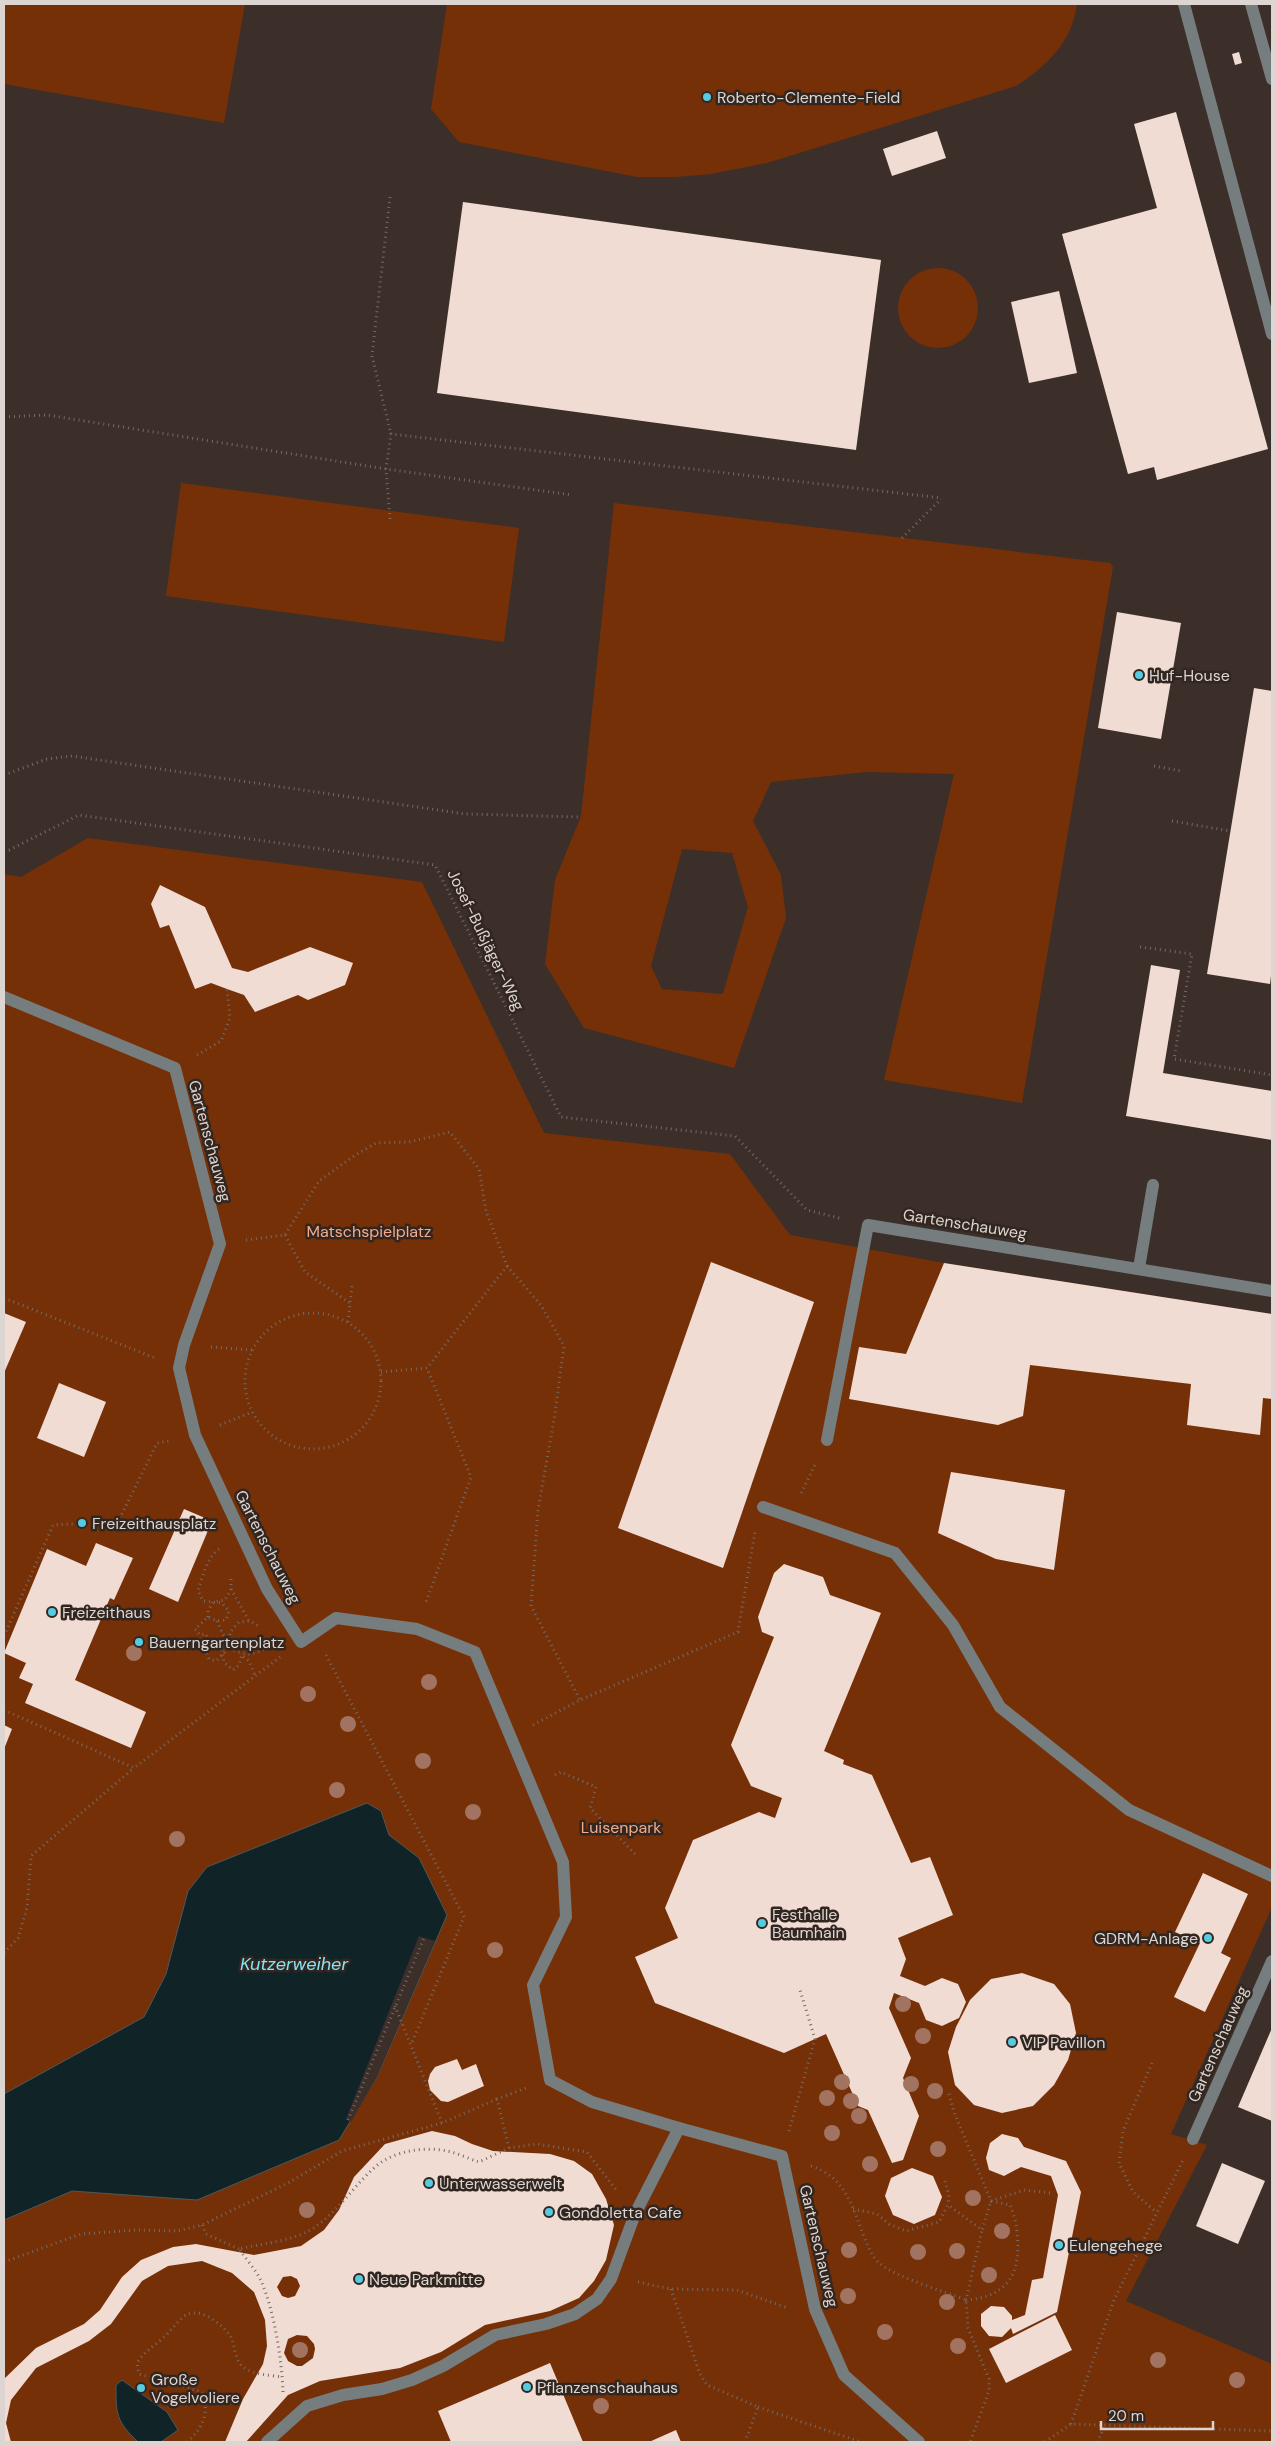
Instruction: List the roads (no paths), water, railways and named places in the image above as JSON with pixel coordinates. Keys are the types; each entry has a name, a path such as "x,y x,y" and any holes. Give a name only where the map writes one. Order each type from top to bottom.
{"street":[{"path":"1184,4 1272,334"},
{"path":"1251,4 1272,79"},
{"name":"Gartenschauweg","path":"4,997 175,1068 220,1244 184,1345 179,1368 195,1435 267,1589 301,1642 336,1618 417,1630 475,1652 563,1862 566,1917 533,1985 550,2080 592,2102 782,2156 815,2309 844,2375 919,2442"},
{"path":"1139,1268 1152,1184"},
{"name":"Gartenschauweg","path":"828,1440 868,1225 1272,1291"},
{"path":"763,1507 895,1553 953,1626 1000,1707 1129,1810 1272,1876"},
{"name":"Gartenschauweg","path":"1193,2139 1272,1961"},
{"path":"267,2442 307,2406 343,2395 382,2389 412,2380 443,2366 495,2335 546,2324 575,2314 598,2299 610,2279 635,2214 679,2128"}],"water":[{"name":"Kutzerweiher","path":"367,1803 381,1811 389,1835 419,1858 447,1915 377,2077 339,2140 197,2200 72,2191 4,2220 4,2094 144,2017 166,1974 188,1891 207,1867"},
{"path":"122,2380 167,2412 178,2430 161,2442 138,2442 121,2422 117,2410 116,2385"}],"place":[{"name":"Roberto-Clemente-Field","path":"707,97"},
{"name":"Huf-House","path":"1139,675"},
{"name":"Freizeithausplatz","path":"82,1523"},
{"name":"Freizeithaus","path":"52,1612"},
{"name":"Bauerngartenplatz","path":"139,1642"},
{"name":"Festhalle Baumhain","path":"762,1923"},
{"name":"GDRM-Anlage","path":"1208,1938"},
{"name":"VIP Pavillon","path":"1012,2042"},
{"name":"Unterwasserwelt","path":"429,2183"},
{"name":"Gondoletta Cafe","path":"549,2212"},
{"name":"Eulengehege","path":"1059,2245"},
{"name":"Neue Parkmitte","path":"359,2279"},
{"name":"Pflanzenschauhaus","path":"527,2387"},
{"name":"Große Vogelvoliere","path":"141,2388"}],"park label":[{"name":"Matschspielplatz","path":"369,1231"},
{"name":"Luisenpark","path":"621,1827"}]}
